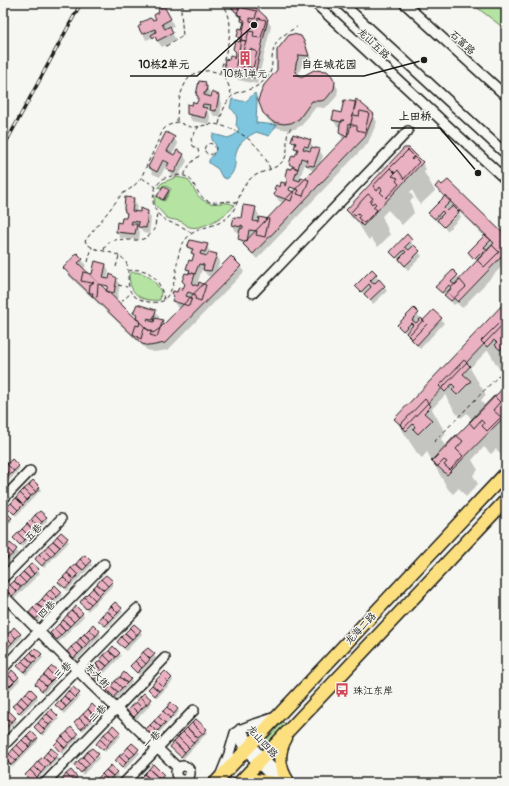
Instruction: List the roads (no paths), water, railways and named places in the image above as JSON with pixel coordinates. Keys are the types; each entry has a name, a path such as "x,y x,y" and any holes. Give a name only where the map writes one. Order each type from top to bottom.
{"main road":[{"name":"龙海二路","path":"216,781 249,748 506,473"},
{"name":"龙海二路","path":"239,783 506,500"},
{"path":"288,706 285,714 287,719 291,721 299,719"},
{"path":"288,783 282,770 280,752 284,740 299,719"},
{"path":"246,783 255,780 274,783"}],"street":[{"name":"龙山五路","path":"315,3 506,180"},
{"name":"龙山五路","path":"342,3 506,154"},
{"name":"石富路","path":"404,3 506,96"},
{"path":"253,293 408,131"},
{"path":"3,499 30,471"},
{"name":"五巷","path":"3,578 61,519"},
{"name":"四巷","path":"3,668 104,564"},
{"name":"东大街","path":"3,595 116,709 178,768 183,766 189,768 191,780"},
{"name":"三巷","path":"3,746 137,609"},
{"name":"二巷","path":"45,783 165,658"},
{"path":"216,781 230,754 237,731 245,726 260,723 275,717 288,706"},
{"name":"一巷","path":"124,783 194,710"},
{"name":"龙山四路","path":"237,731 278,783"},
{"name":"龙山四路","path":"260,760 288,783"}],"water":[{"path":"255,93 257,101 256,123 277,125 269,136 256,132 240,145 237,151 234,168 227,179 222,177 218,169 209,163 209,160 216,150 216,146 212,140 213,134 228,138 235,135 239,129 236,125 236,115 230,108 232,99 246,101"}],"railway":[{"path":"3,148 81,3"}],"place":[{"name":"10栋2单元","path":"254,25"},
{"name":"10栋1单元","path":"245,58"},
{"name":"自在城花园","path":"424,60"},
{"name":"上田桥","path":"478,173"},
{"name":"珠江东岸","path":"342,690"}]}
